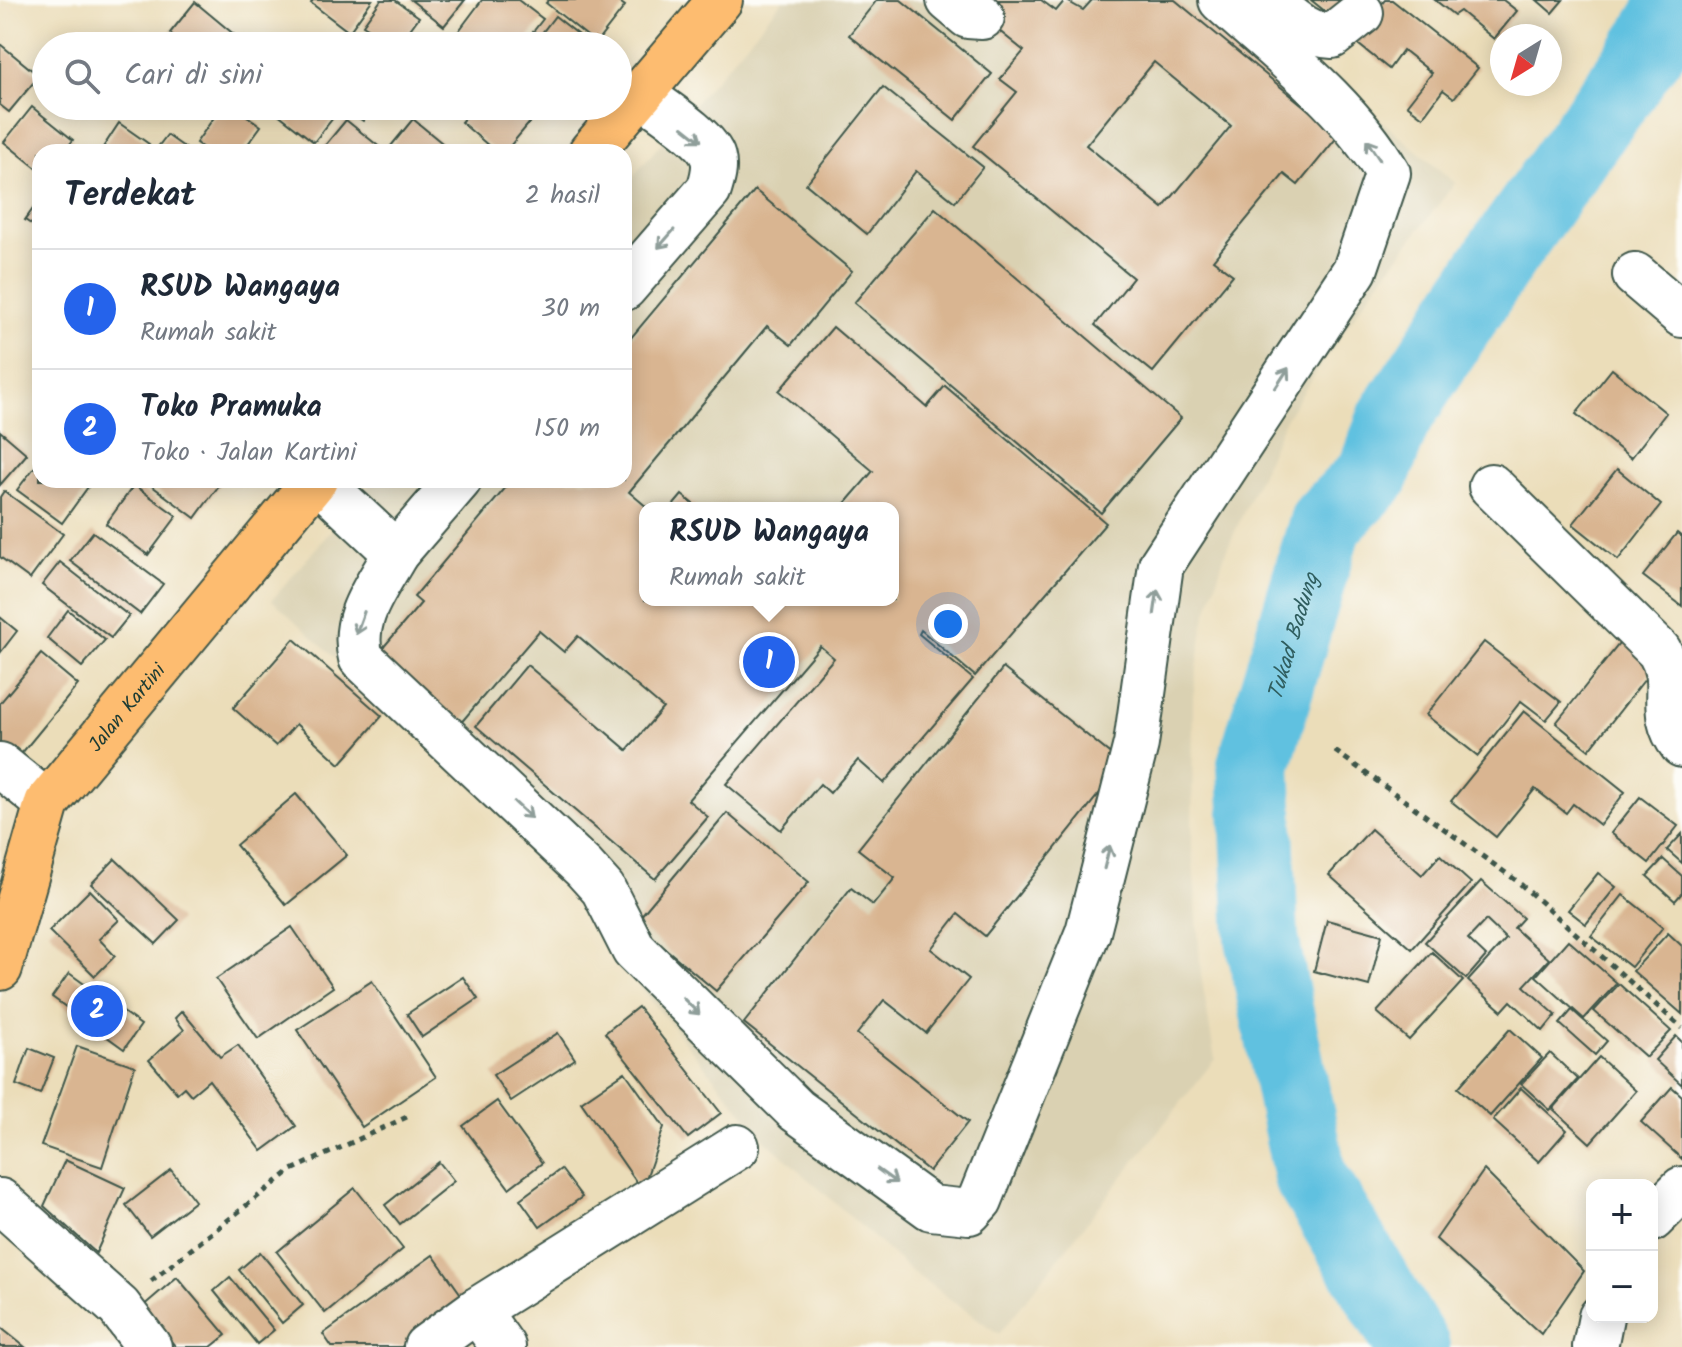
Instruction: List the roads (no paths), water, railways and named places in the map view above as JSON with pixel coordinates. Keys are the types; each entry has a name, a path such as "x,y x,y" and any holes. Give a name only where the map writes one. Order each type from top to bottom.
{"main road":[{"path":"632,103 720,0"},
{"path":"598,144 618,120"},
{"name":"Jalan Kartini","path":"0,964 47,803 310,488"}],"street":[{"path":"452,488 396,553 358,622 355,637 361,658 584,868 603,889 634,950 796,1110 931,1208 954,1213 969,1212 980,1200 1088,932 1136,744 1161,565 1355,270 1388,173 1370,143 1330,99 1221,0"},
{"path":"1269,0 1303,28 1319,35 1332,36 1361,13"},
{"path":"632,279 709,190 714,174 713,158 705,145 640,93"},
{"path":"1635,275 1682,315"},
{"path":"1491,486 1659,651 1669,675 1667,716 1682,745"},
{"path":"326,488 396,553"},
{"path":"0,765 47,803"},
{"path":"426,1347 477,1310 737,1147"},
{"path":"1658,1213 1682,1189"},
{"path":"0,1201 119,1307 149,1347"},
{"path":"477,1310 503,1347"},
{"path":"1595,1347 1600,1323"}],"waterway":[{"name":"Tukad Badung","path":"1413,1347 1310,1176 1262,939 1254,765 1326,522 1373,475 1394,419 1504,251 1650,47 1678,0"}],"place":[{"name":"RSUD Wangaya","path":"769,662"},
{"name":"Toko Pramuka","path":"97,1011"}]}
